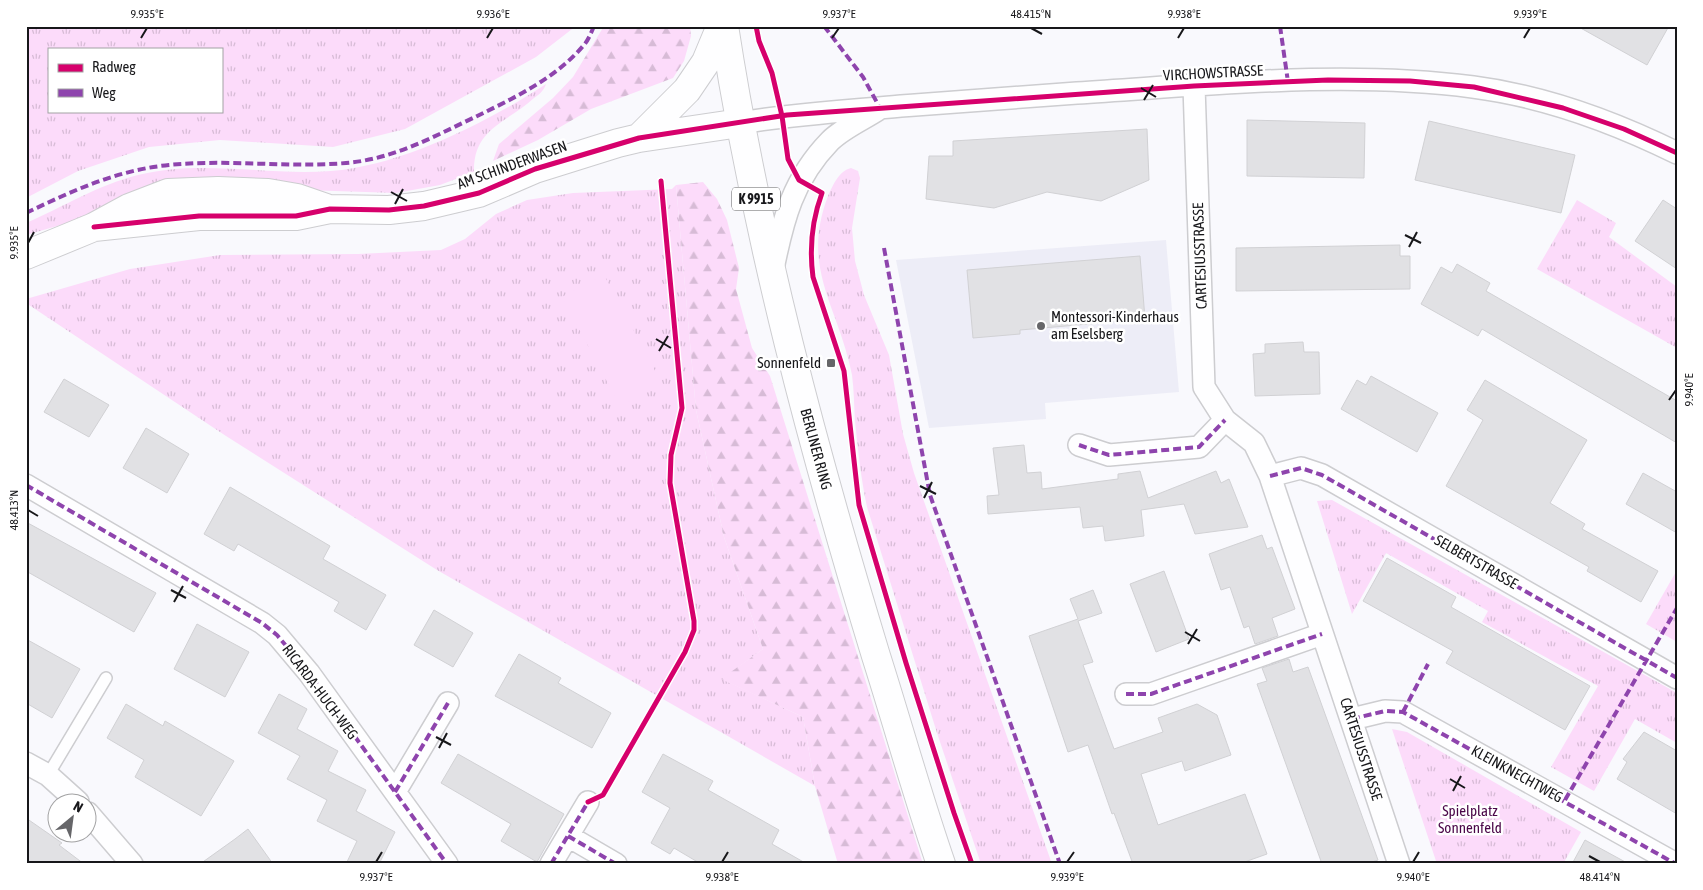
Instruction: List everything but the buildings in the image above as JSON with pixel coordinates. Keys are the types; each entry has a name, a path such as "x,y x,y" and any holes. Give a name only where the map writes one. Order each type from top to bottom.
{"street":[{"name":"BERLINER RING","path":"723,26 740,123 772,274 841,540 941,864"},
{"path":"639,138 687,90 706,62 723,26"},
{"name":"VIRCHOWSTRASSE","path":"740,123 787,115 1194,86 1328,80 1410,81 1474,87 1564,108 1624,129 1677,153"},
{"name":"CARTESIUSSTRASSE","path":"1194,86 1204,387 1225,420 1254,443 1270,476 1399,864"},
{"name":"VIRCHOWSTRASSE","path":"772,274 783,218 799,180 831,140 880,108"},
{"name":"AM SCHINDERWASEN","path":"26,255 94,227 199,216 296,216 330,209 389,210 424,206 479,193 535,169 639,138 740,123"},
{"path":"1079,445 1109,455 1200,447 1225,420"},
{"name":"SELBERTSTRASSE","path":"1270,476 1301,468 1322,475 1677,678"},
{"name":"RICARDA-HUCH-WEG","path":"26,485 262,624 277,635 308,673 447,864"},
{"path":"1126,694 1151,694 1322,634"},
{"path":"394,792 448,703"},
{"name":"KLEINKNECHTWEG","path":"1352,719 1385,711 1403,712 1676,864"},
{"path":"26,763 48,775 67,792"},
{"path":"552,864 588,802"},
{"path":"98,825 132,864"},
{"path":"568,836 616,864"}],"lane":[{"path":"48,775 106,678"}],"shaded area":[{"name":"Montessori-Kinderhaus am Eselsberg","path":"1166,240 1179,392 1045,403 1046,419 929,428 896,260"}],"green space":[{"path":"26,26 576,26 536,57 405,129 333,147 220,140 149,147 78,171 26,198"},
{"path":"604,26 690,26 691,36 684,61 673,78 591,109 538,140 493,161 499,144 553,98 573,77"},
{"path":"546,84 543,90 524,107 493,128 485,136 479,145 475,157 474,172 440,185 396,193 304,190 108,206 64,224 26,235 26,223 95,190 123,179 162,170 210,168 307,172 331,171 386,161 443,140 471,127"},
{"path":"851,168 858,171 860,178 852,228 855,261 864,295 889,355 903,434 914,473 1052,864 981,864 937,733 867,507 857,443 852,375 825,287 820,267 818,245 820,222 828,196 840,175"},
{"path":"703,182 717,199 727,220 739,268 736,289 752,348 770,376 923,864 838,864 815,786 803,717 721,679 763,649 724,537 696,410 676,185"},
{"path":"676,185 696,410 724,537 763,649 722,679 803,717 815,786 437,570 226,436 26,303 26,299 130,269 220,255 358,254 441,250 465,239 496,214 527,200 573,193 672,189"},
{"path":"1577,200 1616,223 1609,237 1677,287 1677,348 1537,269"},
{"path":"604,275 662,384 620,406 562,297"},
{"path":"1332,500 1677,693 1677,743 1635,719 1594,791 1551,767 1598,686 1482,622 1488,611 1386,553 1352,614 1317,501"},
{"path":"1677,570 1677,642 1646,624"},
{"name":"Spielplatz Sonnenfeld","path":"1392,729 1407,732 1581,832 1563,864 1437,864"}],"marked path":[{"path":"26,213 95,183 150,168 191,163 302,165 346,163 363,161 396,152 442,133 532,87 572,58 586,42 594,26"},
{"path":"824,26 863,77 880,108"},
{"path":"1280,26 1288,82"},
{"path":"884,248 930,495 1060,864"},
{"path":"1079,445 1109,455 1199,447 1225,420"},
{"path":"1270,476 1301,468 1322,475 1677,678"},
{"path":"26,485 262,623 277,635 309,673 447,864"},
{"path":"1565,800 1677,608"},
{"path":"1126,694 1151,694 1322,634"},
{"path":"1403,712 1428,664"},
{"path":"395,792 448,703"},
{"path":"1352,719 1385,711 1403,712 1676,864"},
{"path":"551,864 590,800"},
{"path":"568,836 616,864"}],"cycle path":[{"path":"756,26 759,41 772,73 782,116 788,159 799,180 822,193 812,234 813,277 844,371 859,505 906,663 972,864"},
{"path":"94,227 199,216 296,216 330,209 389,210 424,206 479,193 535,169 639,138 787,115 1194,86 1328,80 1410,81 1474,87 1563,108 1624,129 1677,153"},
{"path":"588,802 603,795 685,652 694,630 670,483 671,455 682,408 661,181"}],"place":[{"name":"Montessori-Kinderhaus am Eselsberg","path":"1041,326"},
{"name":"Sonnenfeld","path":"831,363"}]}
